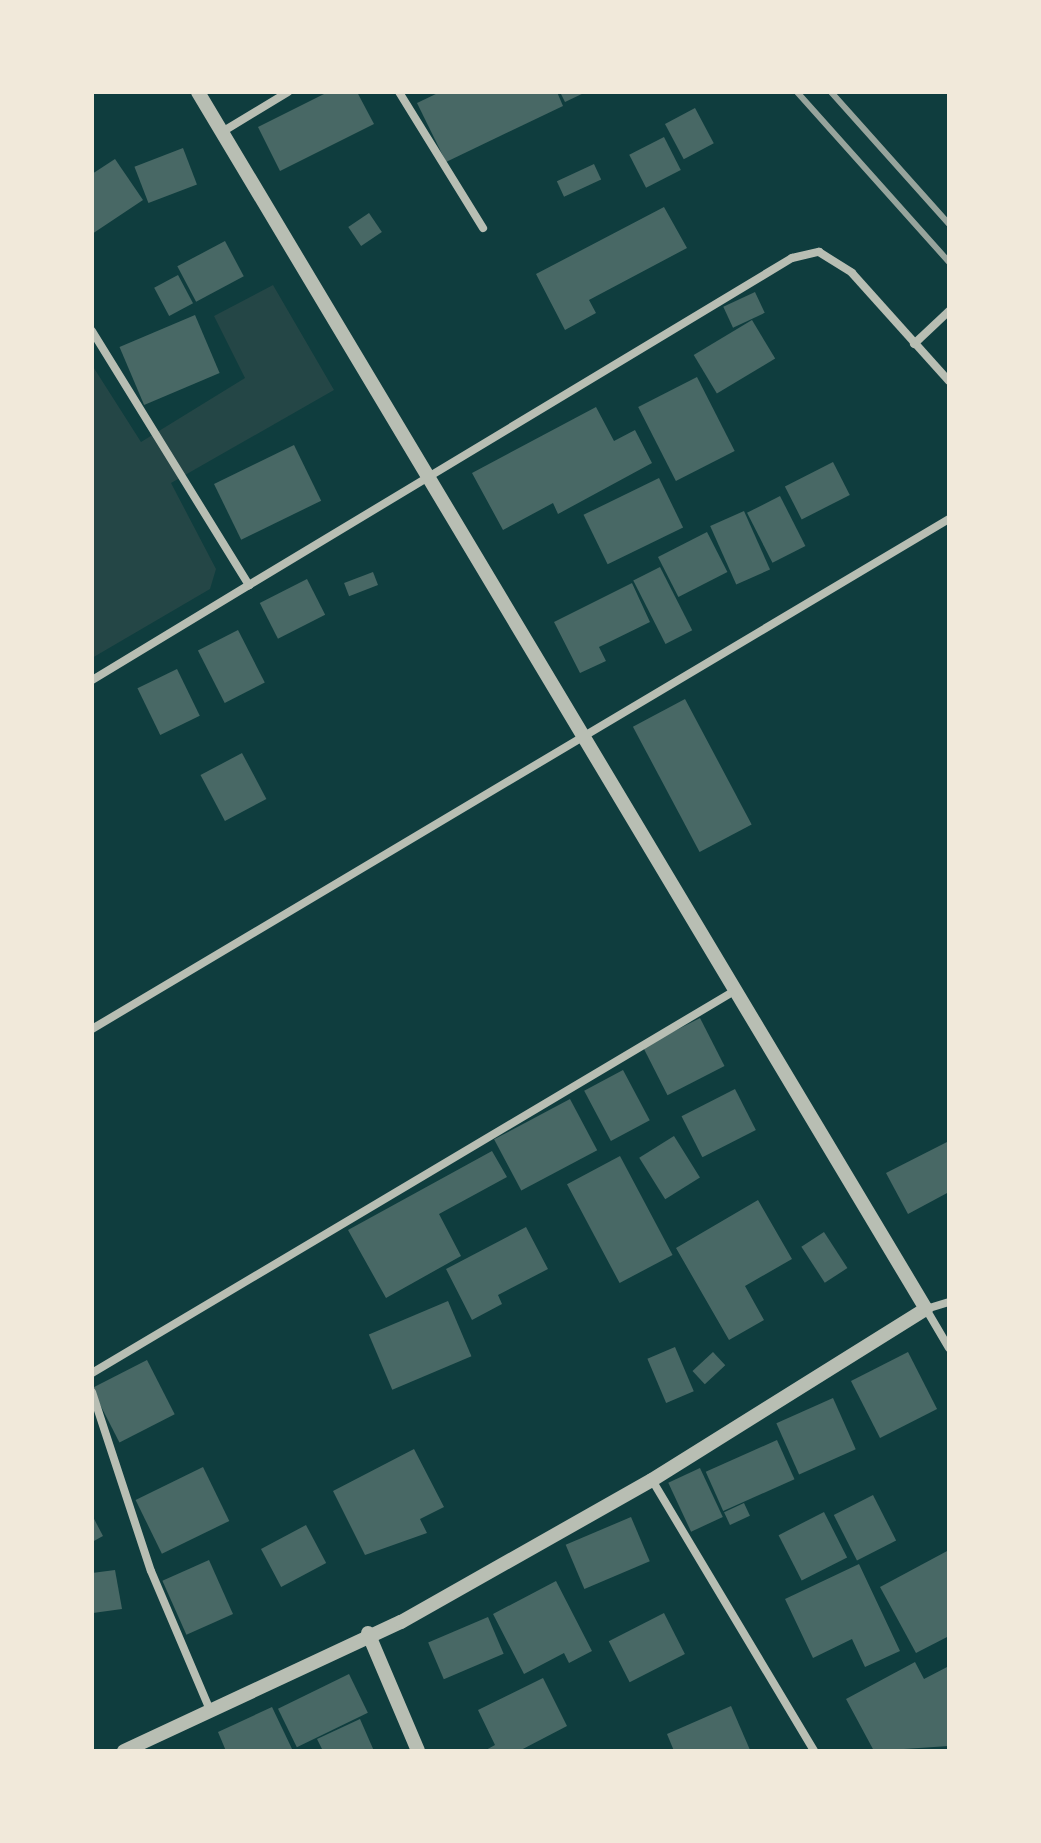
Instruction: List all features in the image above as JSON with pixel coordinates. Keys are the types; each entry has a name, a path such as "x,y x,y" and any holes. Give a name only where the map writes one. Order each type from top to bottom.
{"street":[{"path":"198,92 431,477 949,1348"},
{"path":"222,132 288,92"},
{"path":"399,92 483,228"},
{"path":"92,680 792,258 819,252 852,273 949,381"},
{"path":"914,344 949,311"},
{"path":"92,331 249,585"},
{"path":"92,1029 581,733 949,519"},
{"path":"92,1373 736,990"},
{"path":"124,1751 368,1633 401,1622 652,1480 926,1309 949,1302"},
{"path":"92,1392 151,1571 210,1710"},
{"path":"652,1480 814,1751"},
{"path":"368,1633 418,1751"}],"shaded area":[{"path":"273,285 334,390 171,483 216,569 210,589 92,658 92,365 141,442 245,378 214,316"}],"building":[{"path":"328,92 357,92 374,124 280,171 258,127"},
{"path":"440,92 557,92 563,106 446,162 417,103"},
{"path":"560,92 586,92 565,102"},
{"path":"695,108 714,143 684,159 665,124"},
{"path":"664,137 681,170 646,188 629,155"},
{"path":"183,148 197,184 148,203 134,167"},
{"path":"115,159 143,200 92,234 92,174"},
{"path":"594,164 601,179 564,197 557,181"},
{"path":"664,207 687,248 589,300 596,313 565,330 536,274"},
{"path":"369,213 382,232 361,246 348,227"},
{"path":"225,241 244,276 196,302 177,266"},
{"path":"178,275 193,303 169,316 154,288"},
{"path":"755,292 765,313 733,328 723,307"},
{"path":"195,315 220,373 144,405 120,347"},
{"path":"752,320 775,359 717,394 694,355"},
{"path":"697,377 735,451 676,481 638,407"},
{"path":"596,407 614,441 635,430 652,463 558,514 553,503 503,530 472,473"},
{"path":"294,445 321,501 241,540 214,484"},
{"path":"833,462 850,495 802,519 785,487"},
{"path":"659,478 683,527 608,564 584,515"},
{"path":"780,496 805,546 772,563 747,513"},
{"path":"744,511 770,569 736,585 710,526"},
{"path":"707,532 727,572 678,597 658,557"},
{"path":"660,567 692,630 666,644 633,581"},
{"path":"373,572 378,585 349,596 344,583"},
{"path":"307,579 325,615 278,639 260,603"},
{"path":"632,583 650,622 599,647 606,661 580,673 554,622"},
{"path":"238,630 265,683 225,703 198,650"},
{"path":"177,669 200,716 160,735 137,688"},
{"path":"685,699 752,824 700,852 633,727"},
{"path":"242,753 266,799 225,821 201,775"},
{"path":"700,1018 725,1066 667,1095 643,1047"},
{"path":"623,1070 650,1120 611,1141 584,1091"},
{"path":"735,1089 756,1130 702,1157 682,1116"},
{"path":"570,1099 597,1150 521,1191 494,1139"},
{"path":"674,1136 700,1178 665,1199 639,1158"},
{"path":"947,1142 949,1192 908,1214 886,1173"},
{"path":"492,1151 507,1177 439,1214 461,1256 386,1298 348,1230"},
{"path":"620,1156 673,1255 620,1283 567,1184"},
{"path":"758,1200 792,1259 745,1286 764,1320 729,1340 676,1248"},
{"path":"526,1227 548,1269 498,1295 502,1304 472,1320 446,1269"},
{"path":"824,1232 847,1268 825,1283 801,1247"},
{"path":"448,1301 471,1356 392,1390 369,1335"},
{"path":"675,1347 694,1391 666,1403 647,1359"},
{"path":"713,1352 725,1365 705,1384 693,1371"},
{"path":"908,1352 937,1409 880,1438 851,1381"},
{"path":"147,1360 175,1414 119,1442 92,1388"},
{"path":"833,1398 856,1449 799,1474 776,1423"},
{"path":"777,1440 794,1479 723,1511 706,1472"},
{"path":"414,1449 444,1507 420,1519 427,1533 365,1555 333,1491"},
{"path":"203,1467 229,1521 162,1554 136,1500"},
{"path":"700,1468 723,1517 691,1532 668,1483"},
{"path":"873,1495 896,1540 857,1560 834,1515"},
{"path":"744,1503 750,1516 730,1525 724,1512"},
{"path":"824,1512 847,1557 802,1581 779,1535"},
{"path":"92,1515 103,1536 92,1542"},
{"path":"631,1517 650,1561 584,1589 566,1545"},
{"path":"306,1525 326,1563 281,1587 261,1549"},
{"path":"949,1550 949,1636 916,1653 880,1587"},
{"path":"209,1560 233,1614 186,1635 162,1581"},
{"path":"859,1564 900,1651 865,1667 852,1639 813,1658 785,1599"},
{"path":"115,1570 122,1609 93,1613 92,1573"},
{"path":"556,1581 592,1651 569,1663 564,1653 524,1674 493,1614"},
{"path":"664,1613 685,1654 630,1682 609,1641"},
{"path":"488,1617 504,1654 444,1679 428,1642"},
{"path":"915,1662 924,1679 949,1666 949,1746 874,1751 846,1699"},
{"path":"349,1674 368,1713 297,1747 278,1709"},
{"path":"543,1678 567,1726 519,1751 484,1751 495,1745 478,1710"},
{"path":"731,1706 750,1750 674,1751 667,1734"},
{"path":"272,1707 293,1751 226,1751 218,1732"},
{"path":"360,1719 374,1751 323,1751 317,1739"}],"railway":[{"path":"797,92 949,262"},
{"path":"831,92 949,224"}]}
